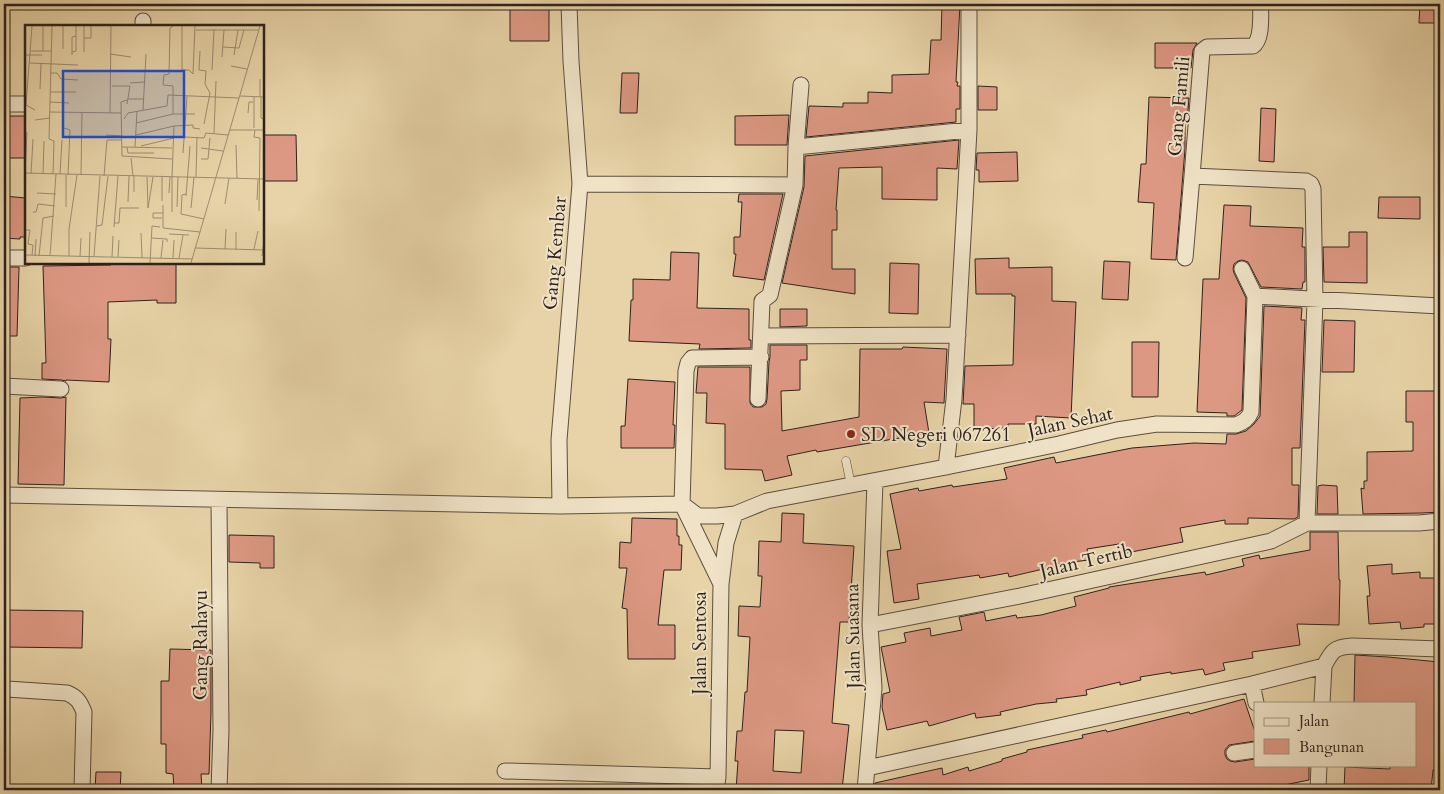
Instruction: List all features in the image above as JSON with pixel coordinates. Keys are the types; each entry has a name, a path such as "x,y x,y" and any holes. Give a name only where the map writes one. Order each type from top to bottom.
{"street":[{"name":"Gang Kembar","path":"560,506 559,440 580,184 569,4"},
{"path":"946,467 954,399 969,130 969,4"},
{"name":"Gang Famili","path":"1261,4 1259,38 1256,44 1253,46 1207,46 1202,51 1192,176 1306,181 1311,184 1315,300"},
{"path":"758,399 762,301 770,295 795,185 801,85"},
{"path":"4,104 25,104"},
{"path":"796,147 969,130"},
{"path":"1185,258 1192,176"},
{"path":"580,184 795,185"},
{"path":"4,258 25,258"},
{"path":"1242,269 1255,296 1440,306"},
{"name":"Jalan Sehat","path":"682,504 698,516 735,514 767,502 1059,444 1117,430 1157,424 1236,425 1242,423 1249,417 1251,412 1255,296"},
{"path":"1315,300 1307,523 1419,523 1440,521"},
{"path":"761,336 958,335"},
{"path":"4,495 560,506 682,504 686,371 688,363 692,358 698,357 761,357"},
{"path":"4,386 61,389"},
{"name":"Jalan Suasana","path":"865,790 874,688 870,625 875,481"},
{"name":"Gang Rahayu","path":"218,790 221,730 219,500"},
{"name":"Jalan Sentosa","path":"682,504 721,584 717,784"},
{"path":"721,584 726,543 735,514"},
{"name":"Jalan Tertib","path":"870,625 1020,596 1271,541 1307,523"},
{"path":"1322,702 1324,666 1333,651 1340,647 1440,649"},
{"path":"867,768 1252,684 1324,666"},
{"path":"1252,684 1256,702"},
{"path":"7,689 67,693 80,702 84,712 82,790"},
{"path":"1234,753 1254,750"},
{"path":"1318,790 1319,766"},
{"path":"505,771 717,784"}],"lane":[{"path":"846,461 851,485"}],"building":[{"path":"510,4 549,4 549,41 510,41"},
{"path":"942,4 960,4 956,82 958,82 957,86 960,86 960,109 956,109 956,122 806,137 809,106 843,107 843,103 868,103 868,92 892,93 892,75 929,74 931,40 941,40"},
{"path":"1420,4 1440,4 1440,23 1419,23"},
{"path":"1155,43 1197,43 1193,50 1191,68 1155,68"},
{"path":"622,73 639,73 637,113 620,113"},
{"path":"978,86 997,87 997,110 978,110"},
{"path":"1149,97 1189,98 1187,123 1185,123 1185,149 1176,260 1151,259 1154,203 1138,202 1141,164 1146,164"},
{"path":"1261,108 1276,109 1274,162 1259,161"},
{"path":"789,115 787,145 735,145 735,116"},
{"path":"4,116 25,116 25,158 4,158"},
{"path":"264,135 296,135 297,181 264,181"},
{"path":"959,140 957,169 937,168 937,200 882,199 882,167 839,168 836,210 837,230 832,230 832,269 855,269 855,294 782,283 804,187 805,156"},
{"path":"1017,152 1018,181 979,182 979,170 976,170 977,153"},
{"path":"739,194 783,194 764,280 733,276 736,254 734,254 734,237 740,237 742,202 738,202"},
{"path":"4,196 25,198 25,237 20,237 20,239 4,238"},
{"path":"1379,197 1420,197 1420,219 1378,218"},
{"path":"1224,205 1251,206 1250,226 1303,228 1302,247 1305,247 1305,282 1303,282 1302,289 1261,287 1248,262 1242,260 1234,264 1234,273 1246,298 1242,410 1234,416 1227,416 1227,413 1197,412 1203,279 1219,279"},
{"path":"1349,232 1367,232 1367,283 1324,282 1323,247 1349,247"},
{"path":"671,252 699,253 697,308 749,309 749,340 751,340 751,348 699,349 700,344 629,341 633,279 670,280"},
{"path":"1009,258 1009,268 1052,267 1052,301 1076,302 1071,418 1036,416 1036,424 1008,424 1008,428 974,429 974,404 963,404 965,366 1013,365 1015,296 1012,296 1012,294 976,294 975,259"},
{"path":"1104,261 1130,262 1128,300 1102,299"},
{"path":"890,263 919,264 918,314 889,313"},
{"path":"176,264 176,303 157,303 157,300 108,302 108,339 111,339 109,382 42,379 42,363 46,363 43,266"},
{"path":"4,267 19,267 17,336 4,336"},
{"path":"1264,306 1302,308 1301,320 1305,320 1300,448 1292,448 1292,485 1299,485 1298,517 1294,519 1248,518 1248,524 1225,524 1225,520 1180,528 1183,542 1121,554 1119,544 1087,549 1089,560 1055,564 1056,566 1009,577 1008,573 980,578 979,575 917,584 919,599 894,603 887,551 901,549 890,494 918,488 919,491 1007,479 1004,468 1054,457 1056,463 1132,448 1194,443 1226,444 1227,434 1246,431 1260,416"},
{"path":"780,309 807,309 807,326 780,327"},
{"path":"1324,320 1355,321 1354,372 1322,372"},
{"path":"1132,342 1159,342 1158,397 1132,397"},
{"path":"770,345 807,345 807,360 800,360 800,390 781,391 782,431 859,417 860,349 902,349 903,347 947,349 944,403 924,402 929,433 787,456 792,475 765,481 762,470 725,469 725,424 706,423 707,393 696,393 698,367 750,367 750,403 753,407 762,407 766,404 767,399"},
{"path":"628,379 675,382 674,448 621,448 621,426 625,426"},
{"path":"1406,391 1440,391 1440,512 1363,514 1361,488 1364,489 1364,481 1367,481 1367,452 1413,451 1413,422 1406,422"},
{"path":"66,397 64,485 18,484 20,398"},
{"path":"1318,486 1337,486 1338,514 1317,514"},
{"path":"782,513 804,514 803,543 854,546 849,622 840,622 832,723 849,725 842,790 736,790 738,761 735,761 737,731 742,731 745,692 747,692 750,637 738,636 739,606 760,607 762,576 758,576 759,541 781,542","holes":["775,730 804,731 801,773 773,771"]},
{"path":"632,518 677,519 677,536 679,536 679,545 682,545 681,570 664,570 658,625 675,625 675,659 628,659 627,609 622,608 627,568 619,568 620,542 631,543"},
{"path":"1310,532 1338,532 1339,625 1297,624 1300,645 1252,652 1253,658 1223,663 1225,670 1205,675 1203,669 1140,677 1141,680 1120,685 1120,682 1086,690 1087,695 1056,699 1057,702 1036,704 1000,712 1001,715 976,718 975,713 929,726 927,721 887,730 882,707 883,694 890,692 881,647 906,642 904,633 930,628 931,636 962,630 959,617 984,612 986,621 1016,615 1017,618 1041,615 1076,606 1074,597 1109,587 1205,572 1206,575 1244,566 1242,559 1259,555 1260,559 1310,550"},
{"path":"229,535 274,536 274,568 260,568 260,563 229,562"},
{"path":"1392,564 1392,574 1420,572 1420,578 1440,578 1440,624 1424,624 1424,627 1401,629 1400,622 1369,624 1367,596 1370,596 1367,566"},
{"path":"4,610 83,611 82,648 4,647"},
{"path":"170,649 211,650 209,774 201,774 202,790 174,790 173,774 166,773 166,744 161,744 161,681 169,681"},
{"path":"1355,655 1439,662 1435,700 1440,701 1440,771 1433,770 1431,790 1344,790 1345,767 1390,769 1390,766 1416,766 1416,702 1354,702"},
{"path":"1244,699 1254,729 1254,741 1229,745 1225,750 1227,759 1235,762 1254,759 1254,766 1309,766 1309,780 1259,790 1010,790 1009,785 989,790 874,790 875,783 942,768 943,775 968,767 969,771 1027,752 1027,750 1083,738 1082,735 1106,730 1107,732 1189,712 1190,714"},
{"path":"96,772 121,772 120,790 95,790"}],"place":[{"name":"SD Negeri 067261","path":"851,434"}]}
